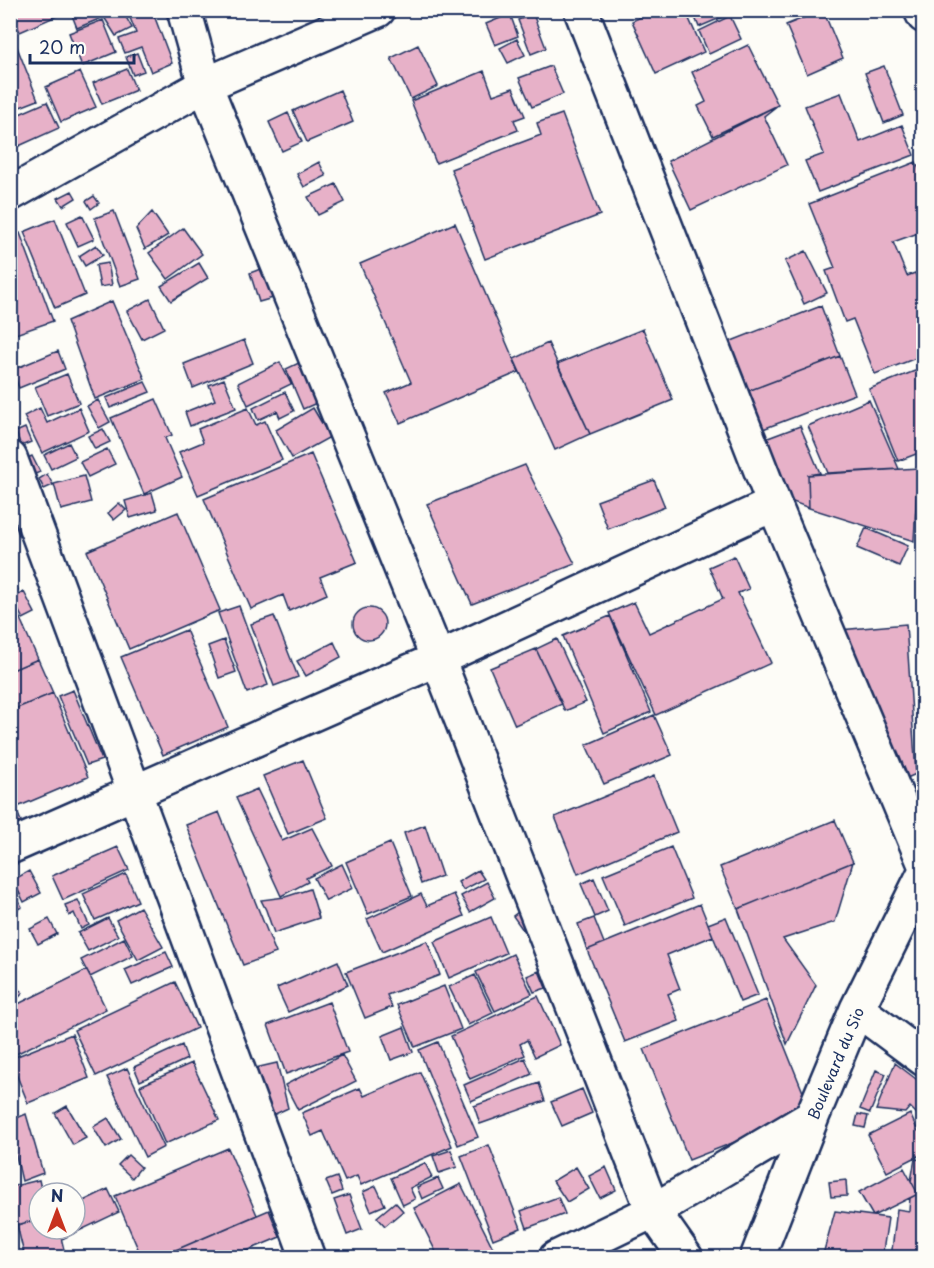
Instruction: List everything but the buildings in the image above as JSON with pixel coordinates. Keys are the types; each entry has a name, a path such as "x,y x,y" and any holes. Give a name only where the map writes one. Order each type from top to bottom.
{"street":[{"path":"184,10 205,85 438,659 653,1211 686,1257"},
{"path":"10,194 205,85 378,10"},
{"path":"581,10 774,504 924,862"},
{"path":"921,10 924,16"},
{"path":"10,458 308,1257"},
{"path":"10,847 438,659 774,504"},
{"name":"Boulevard du Sio","path":"758,1257 857,1009 924,874"},
{"path":"857,1009 924,1059"},
{"path":"556,1257 653,1211 812,1117"}]}
